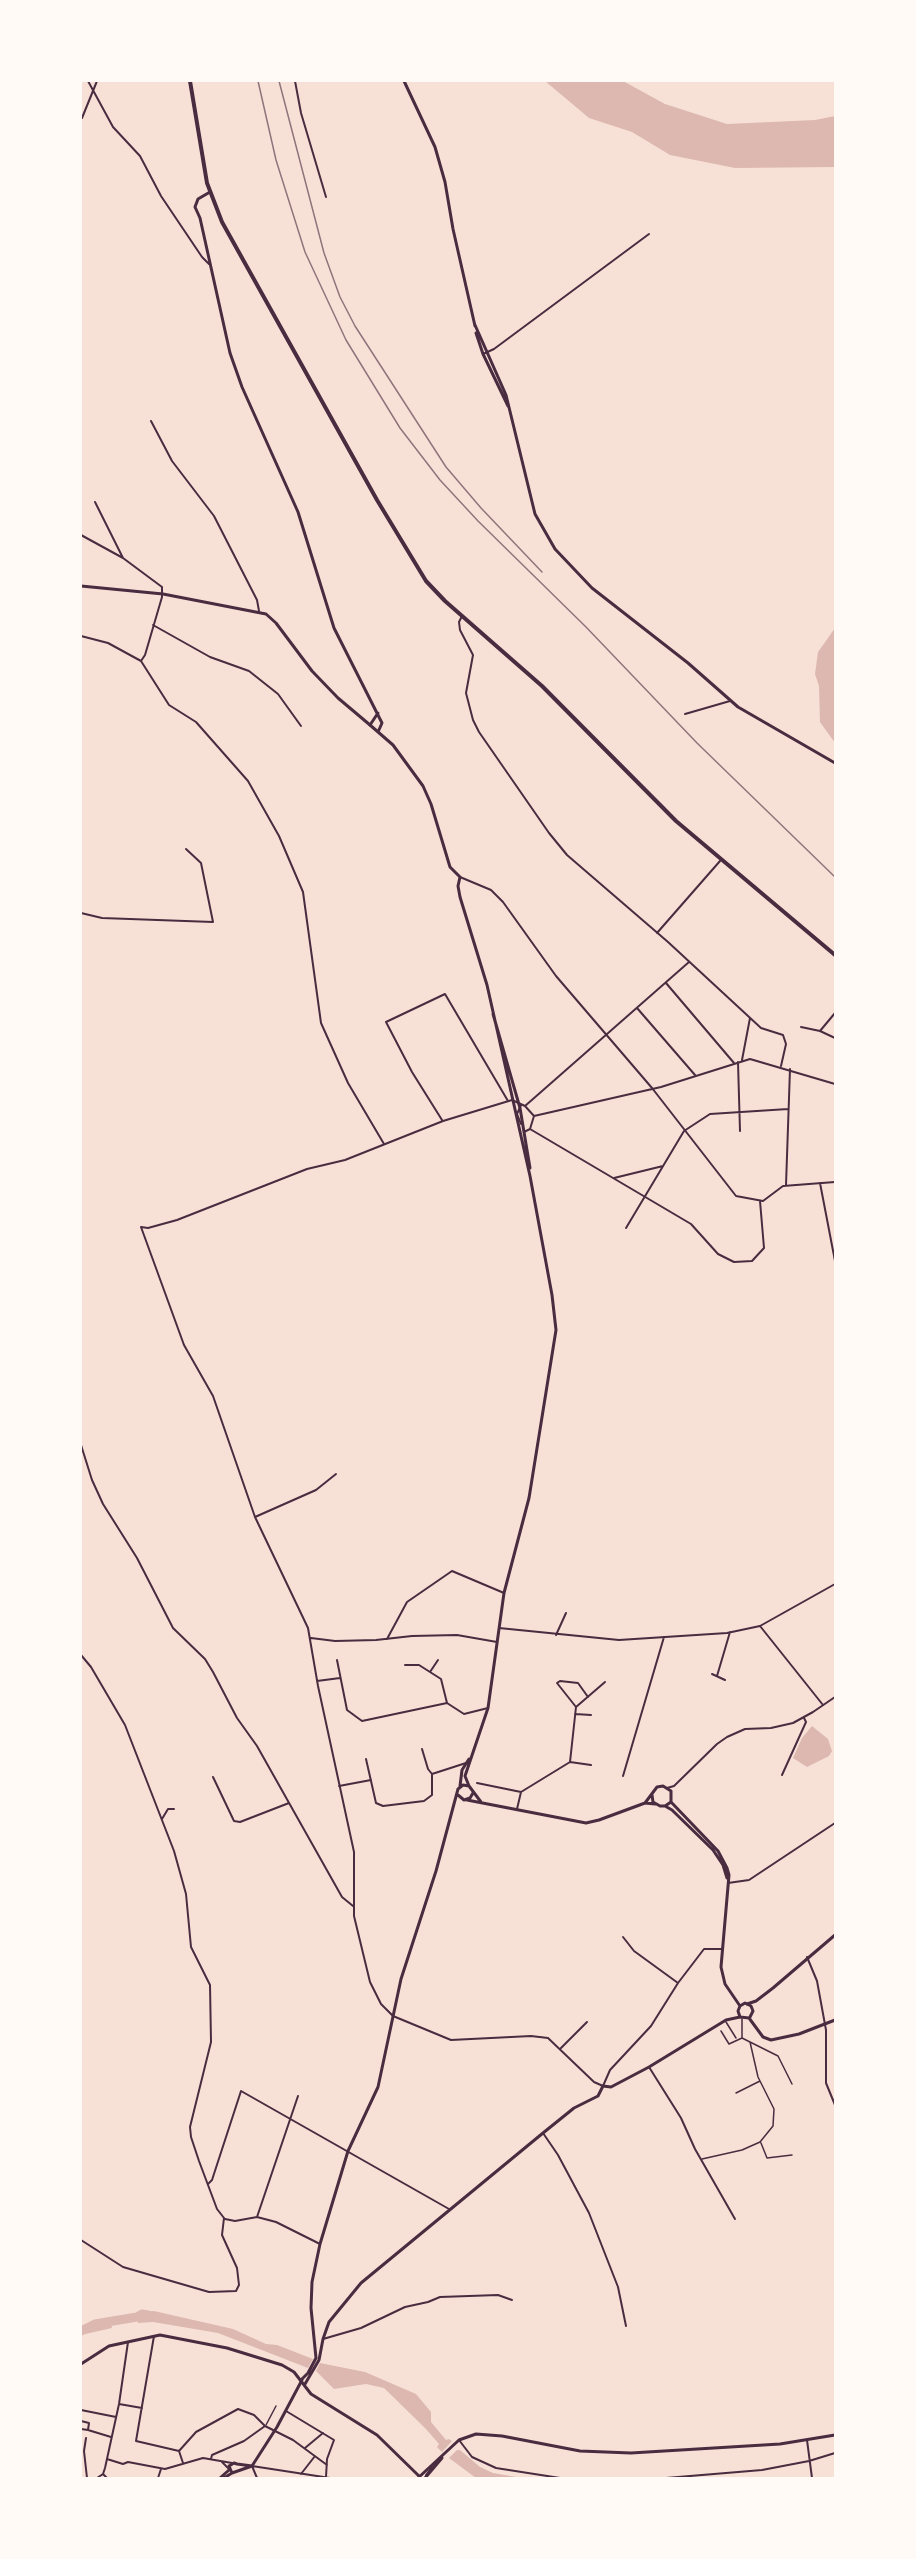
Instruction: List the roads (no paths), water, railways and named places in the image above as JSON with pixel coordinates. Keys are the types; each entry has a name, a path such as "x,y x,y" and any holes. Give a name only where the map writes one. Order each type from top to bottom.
{"main road":[{"path":"190,81 210,192 222,222 417,569 436,593 542,686 666,811 835,955"},
{"path":"404,81 435,147 445,182 475,326 484,354 506,394 531,503 555,549 592,588 688,663 730,701 835,763"},
{"path":"210,192 198,199 195,207 200,218 234,364 298,512 334,628 382,723 378,732"},
{"path":"81,586 163,594 259,611 276,623 312,671 338,698 393,745 423,786 431,804 450,867 460,877 458,886 460,897 479,958 510,1100 517,1114 552,1295 556,1330 529,1498 504,1593 488,1708 465,1776 473,1793 481,1802"},
{"path":"370,725 378,713"},
{"path":"491,1009 497,1023 519,1105 530,1176"},
{"path":"318,2359 313,2330 312,2282 320,2244 348,2151 378,2088 401,1978 436,1871 458,1795 462,1770 472,1755"},
{"path":"460,1786 469,1786"},
{"path":"645,1803 657,1787 667,1788 672,1796 671,1802 665,1806"},
{"path":"467,1800 473,1793"},
{"path":"458,1795 461,1799 586,1822 599,1820 645,1803 665,1806 713,1850 723,1865 728,1883"},
{"path":"652,1795 655,1804"},
{"path":"671,1802 718,1851 727,1868 728,1883 721,1967 723,1979 740,2006 738,2011 741,2017"},
{"path":"740,2006 756,2001 835,1935"},
{"path":"747,2004 753,2009 750,2018"},
{"path":"298,2388 305,2384 318,2359 323,2339 335,2314 360,2283 574,2108 598,2096 603,2086 611,2087 650,2067 726,2020 750,2018 763,2037 771,2040 835,2020"},
{"path":"313,2330 323,2339"},
{"path":"81,2364 109,2346 154,2336 178,2338 282,2365 302,2379 311,2394 377,2435 424,2477"},
{"path":"231,2471 252,2466 286,2411 302,2379 310,2374"},
{"path":"424,2477 459,2440 470,2435 485,2434 580,2451 631,2453 702,2450 807,2440 835,2435"},
{"path":"424,2477 445,2455"},
{"path":"235,2464 252,2466"},
{"path":"222,2478 239,2468 235,2464"},
{"path":"231,2471 235,2464"}],"street":[{"path":"88,81 112,127 141,156 162,196 184,226 202,258 209,264"},
{"path":"82,118 97,81"},
{"path":"295,81 301,113 326,197"},
{"path":"484,354 649,234"},
{"path":"151,421 172,461 214,516 257,600 259,611"},
{"path":"95,502 123,558"},
{"path":"81,535 123,558 162,587 163,594 141,662"},
{"path":"462,616 459,622 460,630 473,655 466,693 468,707 479,732 549,833 567,855 761,1028 783,1035 786,1044 781,1066"},
{"path":"153,625 210,657 249,671 278,694 301,726"},
{"path":"81,636 108,643 141,662 169,705 196,722 248,781 274,826 303,892 321,1023 348,1083 384,1144"},
{"path":"685,714 730,701"},
{"path":"81,913 102,918 213,922 201,863 186,849"},
{"path":"657,933 722,859"},
{"path":"460,877 483,886 497,895 556,976 608,1034 736,1196 760,1201 766,1200 781,1186 835,1182"},
{"path":"525,1106 689,962"},
{"path":"666,983 736,1062 740,1131"},
{"path":"386,1022 445,994 510,1100 525,1106 534,1116"},
{"path":"637,1008 695,1076"},
{"path":"820,1031 835,1014"},
{"path":"383,1016 412,1072 443,1121"},
{"path":"742,1060 750,1018"},
{"path":"801,1028 820,1031 835,1038"},
{"path":"534,1116 652,1088 742,1060 756,1059 835,1084"},
{"path":"786,1185 790,1069"},
{"path":"510,1100 443,1121 345,1160 307,1169 177,1220 148,1228 141,1227 184,1345 216,1404 255,1517 308,1628 317,1682 354,1852 353,1906 369,1982 381,2004 393,2016 451,2040 540,2036 548,2038 594,2082 603,2086 610,2070 651,2026 678,1983 704,1949 722,1949"},
{"path":"519,1105 517,1114 525,1132 530,1129 534,1116"},
{"path":"626,1228 684,1131 710,1114 788,1109"},
{"path":"530,1129 691,1224 724,1258 746,1263 757,1259 764,1248 760,1201"},
{"path":"614,1178 664,1166"},
{"path":"820,1183 835,1261"},
{"path":"81,1445 103,1504 137,1558 173,1628 205,1659 342,1897 353,1906"},
{"path":"255,1517 316,1490 336,1474"},
{"path":"387,1639 407,1602 452,1571 504,1593"},
{"path":"499,1628 619,1640 730,1632 760,1626 835,1584"},
{"path":"556,1635 566,1613"},
{"path":"760,1626 823,1705"},
{"path":"717,1676 730,1632"},
{"path":"310,1638 335,1641 458,1635 497,1642"},
{"path":"623,1776 664,1637"},
{"path":"81,1655 91,1666 125,1725 162,1819 186,1894 191,1947 210,1985 211,2042 190,2127 191,2137 208,2184 224,2218 222,2235 237,2268 239,2285 236,2291 209,2292 123,2267 81,2240"},
{"path":"337,1660 347,1710 362,1721 447,1703"},
{"path":"430,1672 438,1660"},
{"path":"405,1665 419,1665 441,1679 447,1703 464,1714 488,1708"},
{"path":"712,1674 725,1680"},
{"path":"317,1682 340,1677"},
{"path":"576,1707 557,1683 560,1681 578,1683 588,1697"},
{"path":"570,1762 576,1707 605,1682"},
{"path":"667,1788 674,1786 717,1744 737,1732 781,1726 804,1718 835,1696"},
{"path":"575,1714 591,1714"},
{"path":"782,1775 807,1722 804,1718"},
{"path":"366,1759 376,1803 384,1806 424,1801 432,1795 432,1774 428,1769 422,1749"},
{"path":"432,1774 466,1762"},
{"path":"477,1783 521,1792 570,1762 591,1765"},
{"path":"457,1767 462,1770"},
{"path":"213,1777 234,1821 240,1822 289,1803"},
{"path":"339,1786 371,1780"},
{"path":"517,1809 521,1792"},
{"path":"162,1819 168,1809 174,1809"},
{"path":"728,1883 749,1880 835,1823"},
{"path":"623,1937 634,1951 678,1983"},
{"path":"807,1958 817,1981 827,2048 826,2083 835,2105"},
{"path":"561,2048 588,2022"},
{"path":"650,2067 681,2118 735,2219"},
{"path":"208,2184 212,2180 241,2091 450,2211"},
{"path":"257,2217 298,2096"},
{"path":"543,2133 558,2155 589,2213 618,2287 626,2326"},
{"path":"224,2218 235,2221 257,2217 276,2222 320,2244"},
{"path":"323,2339 361,2328 405,2307 440,2297 498,2295 512,2300"},
{"path":"154,2336 136,2441 179,2451"},
{"path":"97,2478 103,2474 107,2459 119,2403 128,2342"},
{"path":"119,2403 142,2408"},
{"path":"179,2451 196,2432 238,2409 254,2415 265,2426 305,2448 327,2465"},
{"path":"81,2410 116,2417"},
{"path":"252,2466 328,2478 327,2465 334,2444 333,2438 286,2411"},
{"path":"81,2421 89,2423 88,2430"},
{"path":"211,2459 212,2455 244,2441 265,2426"},
{"path":"81,2429 111,2438"},
{"path":"305,2448 324,2432"},
{"path":"86,2438 82,2451 87,2478"},
{"path":"459,2440 472,2457 495,2468 560,2478"},
{"path":"807,2440 812,2478"},
{"path":"179,2451 183,2463"},
{"path":"666,2478 751,2472 809,2461 835,2453"},
{"path":"301,2474 315,2456"},
{"path":"107,2459 123,2464 128,2462 161,2469 195,2459 211,2459 235,2464"},
{"path":"219,2461 231,2471"},
{"path":"252,2466 257,2478"},
{"path":"158,2478 161,2469"},
{"path":"290,2472 290,2477"},
{"path":"103,2474 107,2478"},
{"path":"424,2477 432,2478"}],"lane":[{"path":"81,1460 86,1460"},
{"path":"741,2017 742,2038"},
{"path":"726,2020 736,2039"},
{"path":"721,2031 729,2044 742,2038 778,2056 792,2084"},
{"path":"701,2159 742,2150 760,2142 773,2126 775,2116 770,2098 760,2080 750,2042"},
{"path":"736,2093 760,2080"},
{"path":"760,2142 767,2158 792,2155"},
{"path":"265,2426 276,2406"}],"waterway":[{"path":"81,2331 95,2324 137,2317 142,2314 148,2315"}],"railway":[{"path":"258,81 276,160 305,252 346,340 400,428 440,480 478,521 586,627 697,743 835,877"},
{"path":"279,81 324,253 340,297 355,326 446,467 481,508 542,572"}]}
